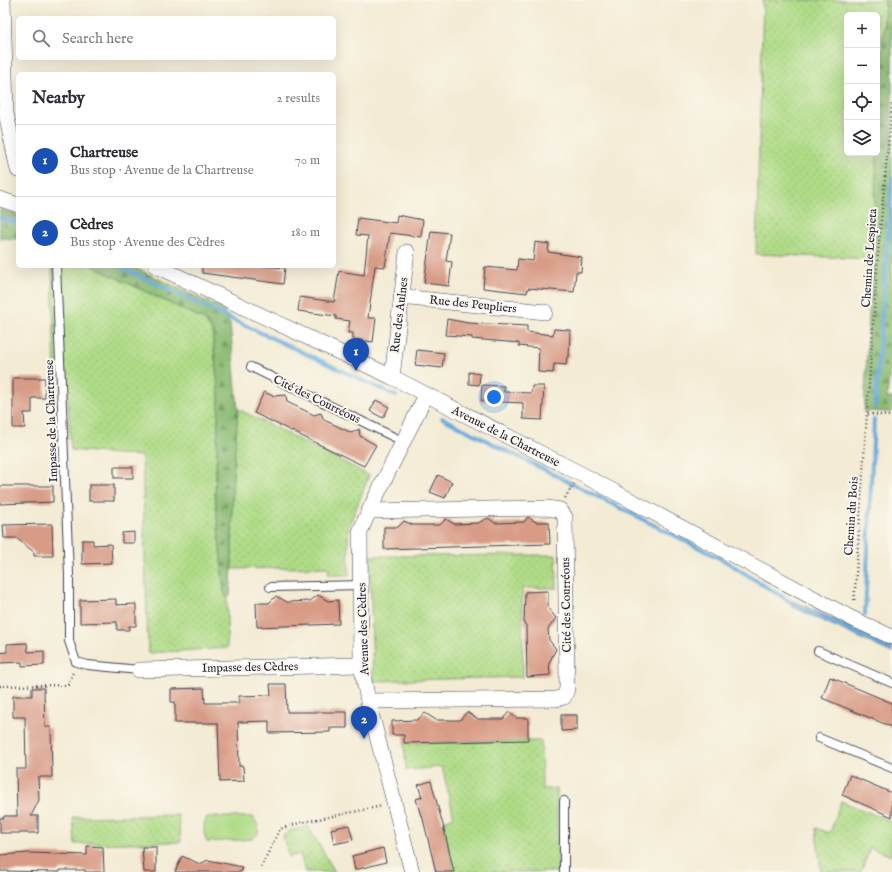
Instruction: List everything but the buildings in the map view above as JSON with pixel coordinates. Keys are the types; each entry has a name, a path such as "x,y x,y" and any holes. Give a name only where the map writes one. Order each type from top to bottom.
{"street":[{"path":"3,0 3,118 16,163"},
{"path":"0,199 16,204"},
{"name":"Rue des Aulnes","path":"392,377 407,252"},
{"name":"Avenue de la Chartreuse","path":"160,268 392,377 583,475 850,618 892,637"},
{"name":"Rue des Peupliers","path":"401,297 544,312"},
{"name":"Avenue des Cèdres","path":"412,872 368,701 361,665 362,585 360,532 426,395"},
{"name":"Cité des Courréous","path":"368,701 556,699 564,697 567,689 565,517 560,510 547,508 369,511"},
{"name":"Impasse des Cèdres","path":"139,670 361,665"}],"lane":[{"name":"Impasse de la Chartreuse","path":"56,268 69,574 69,641 76,662"},
{"name":"Cité des Courréous","path":"251,367 404,442"},
{"path":"270,587 362,585"},
{"path":"818,651 892,683"},
{"path":"76,662 88,666 139,670"},
{"path":"819,738 892,768"},
{"path":"564,801 564,872"}],"path":[{"name":"Chemin de Lespieta","path":"868,414 878,252 892,104"},
{"path":"868,414 892,416"},
{"name":"Chemin du Bois","path":"850,618 854,608 868,414"},
{"path":"0,686 68,685 76,662"},
{"path":"261,867 280,829 299,822 394,803"}],"green space":[{"path":"763,0 885,0 880,100 880,12 844,12 844,156 877,156 872,259 756,254"},
{"path":"885,0 892,0 892,349 887,398 892,398 892,412 864,411 877,156 880,156 880,98"},
{"path":"0,209 16,214 16,239 0,238"},
{"path":"52,268 96,268 205,320 212,330 219,397 215,494 224,592 227,598 227,648 148,653 142,456 71,450 66,373 55,373"},
{"path":"96,268 135,268 223,309 230,324 238,409 232,489 232,569 230,595 227,598 224,592 215,494 219,397 212,330 205,320"},
{"path":"238,409 369,475 348,529 349,575 329,575 328,567 232,569 232,489"},
{"path":"556,555 557,588 522,588 523,677 373,681 370,556"},
{"path":"541,741 542,789 557,789 558,872 454,872 444,829 444,821 454,817 442,767 406,770 404,743"},
{"path":"841,801 892,822 892,856 870,848 861,872 821,872 816,828 830,833"},
{"path":"178,815 181,842 75,844 73,817"},
{"path":"207,817 253,817 258,826 258,834 253,839 207,842 204,829"},
{"path":"308,826 335,872 306,872 300,854 289,857 283,836 290,831"}],"water":[{"path":"794,601 892,646 892,653 791,606"}],"waterway":[{"path":"875,407 892,178"},
{"path":"0,218 16,222"},
{"path":"122,268 396,396"},
{"path":"442,418 725,561 797,606"},
{"path":"865,615 874,420"}],"place":[{"name":"Chartreuse","path":"356,371"},
{"name":"Cèdres","path":"364,739"}]}
